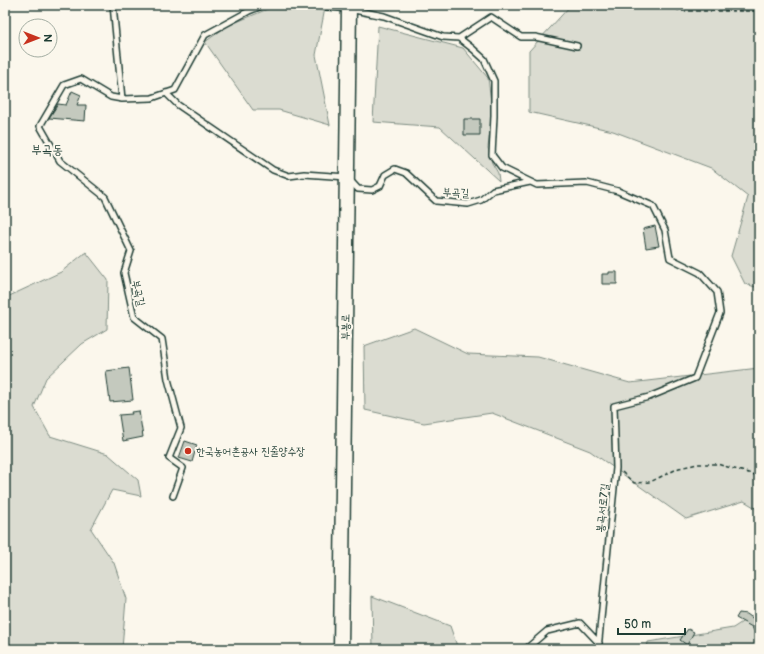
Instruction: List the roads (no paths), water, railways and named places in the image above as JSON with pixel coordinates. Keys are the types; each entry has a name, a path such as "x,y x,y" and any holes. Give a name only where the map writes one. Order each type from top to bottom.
{"street":[{"name":"부봉로","path":"341,649 349,7"}],"lane":[{"path":"113,5 122,99 152,98 175,90 205,35 248,11 264,5"},
{"path":"308,5 349,7 384,16 443,37 459,38 491,17 521,37 535,37 577,46"},
{"name":"부곡길","path":"459,38 484,59 494,81 492,155 502,168 538,185 587,183 618,191 653,206 665,230 670,258 700,273 717,292 720,313 695,378 650,397"},
{"name":"부곡길","path":"122,99 111,97 81,79 64,85 40,126 60,162 105,197 131,251 124,273 134,317 162,339 168,379 181,428 169,458 183,468 173,496"},
{"path":"166,93 178,105 273,170 289,176 304,174 347,177"},
{"name":"부곡길","path":"347,177 358,189 372,190 380,186 385,175 395,169 406,173 436,201 468,204 481,200 493,190 530,182"},
{"name":"봉곡서로7길","path":"598,649 616,468 614,406 650,397"},
{"path":"526,649 547,632 580,623 599,643"}],"place":[{"name":"한국농어촌공사 진줄양수장","path":"188,451"}],"district":[{"name":"부곡동","path":"47,149"}]}
